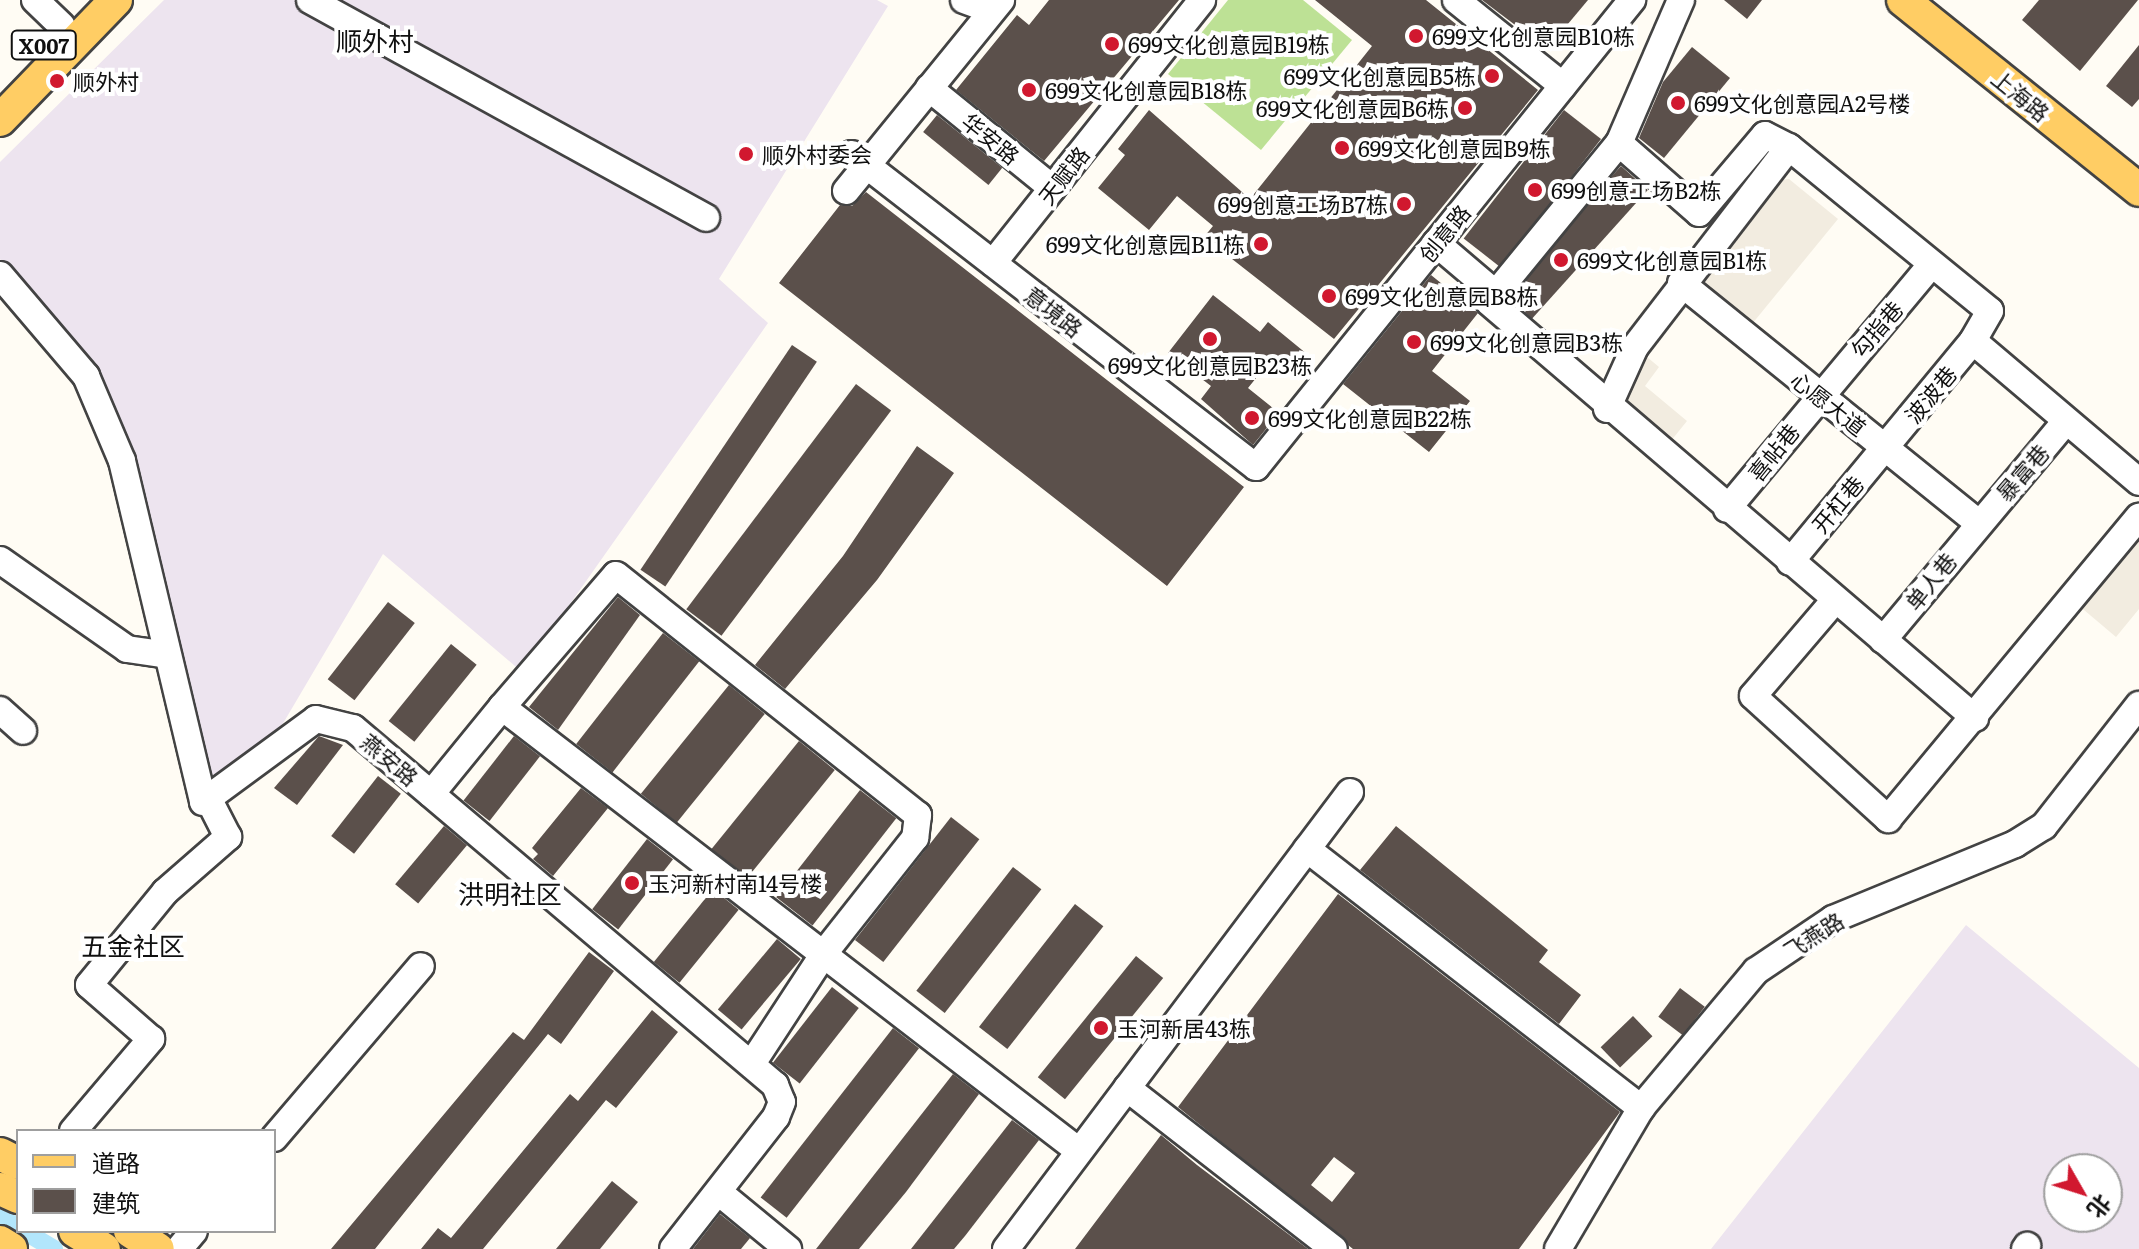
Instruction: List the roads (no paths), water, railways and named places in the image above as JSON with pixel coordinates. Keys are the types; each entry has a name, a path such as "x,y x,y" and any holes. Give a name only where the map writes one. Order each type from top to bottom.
{"main road":[{"name":"X007","path":"0,89 88,0"},
{"path":"0,120 116,0"},
{"name":"上海路","path":"1903,0 2139,190"},
{"name":"上海路","path":"1931,0 2139,167"},
{"path":"78,1233 104,1249"},
{"path":"133,1233 158,1249"},
{"path":"0,1242 11,1249"}],"street":[{"path":"35,0 62,26"},
{"path":"310,0 706,218"},
{"path":"964,0 995,4"},
{"name":"天赋路","path":"993,263 1202,0"},
{"path":"1456,0 1563,86"},
{"path":"1681,0 1619,143 1489,302 1607,409 1975,718"},
{"path":"846,191 860,160 929,88 995,4"},
{"name":"创意路","path":"1256,467 1563,86 1622,4"},
{"name":"华安路","path":"929,88 1052,188"},
{"path":"1619,143 1699,213 1765,135 1789,147 1932,264"},
{"path":"1607,409 1635,347 1681,283 1789,147"},
{"name":"意境路","path":"860,160 1256,467"},
{"path":"1436,243 1496,294"},
{"name":"波波巷","path":"1886,447 1973,341 1990,311 1932,264"},
{"name":"勾指巷","path":"1819,395 1932,264"},
{"path":"0,275 86,376 122,461 203,802 208,798 228,837 165,892 89,985 151,1039 75,1129"},
{"name":"心愿大道","path":"1681,283 1978,523"},
{"path":"1973,341 2139,482"},
{"name":"喜帖巷","path":"1727,509 1819,395"},
{"name":"暴富巷","path":"1978,523 2066,421"},
{"name":"开杠巷","path":"1790,562 1886,447"},
{"path":"1835,600 1753,696 1888,819 2139,517"},
{"name":"单人巷","path":"1883,640 1978,523"},
{"path":"0,560 127,649 168,655"},
{"path":"431,794 616,575 918,815 915,838 825,952 753,1062"},
{"name":"飞燕路","path":"1558,1249 1641,1108 1756,971 1833,919 2044,826 2139,705"},
{"path":"502,707 792,936 825,952 1079,1151"},
{"path":"0,710 23,731"},
{"name":"燕安路","path":"208,798 316,719 353,728 753,1062 782,1102 721,1194 673,1249"},
{"path":"1009,1248 1350,792"},
{"path":"1307,849 1641,1108"},
{"path":"276,1136 421,966"},
{"path":"1127,1088 1334,1249"},
{"path":"721,1194 788,1249"}],"waterway":[{"path":"0,1217 16,1227"},
{"path":"27,1233 54,1249"}],"place":[{"name":"699文化创意园B10栋","path":"1416,36"},
{"name":"699文化创意园B19栋","path":"1112,44"},
{"name":"699文化创意园B5栋","path":"1492,76"},
{"name":"顺外村","path":"57,81"},
{"name":"699文化创意园B18栋","path":"1029,90"},
{"name":"699文化创意园A2号楼","path":"1678,103"},
{"name":"699文化创意园B6栋","path":"1465,108"},
{"name":"699文化创意园B9栋","path":"1342,148"},
{"name":"顺外村委会","path":"746,154"},
{"name":"699创意工场B2栋","path":"1535,190"},
{"name":"699创意工场B7栋","path":"1404,204"},
{"name":"699文化创意园B11栋","path":"1261,244"},
{"name":"699文化创意园B1栋","path":"1561,260"},
{"name":"699文化创意园B8栋","path":"1329,296"},
{"name":"699文化创意园B23栋","path":"1210,339"},
{"name":"699文化创意园B3栋","path":"1414,342"},
{"name":"699文化创意园B22栋","path":"1252,418"},
{"name":"玉河新村南14号楼","path":"632,883"},
{"name":"玉河新居43栋","path":"1101,1028"}],"district":[{"name":"顺外村","path":"375,40"},
{"name":"洪明社区","path":"510,893"},
{"name":"五金社区","path":"133,945"}]}
